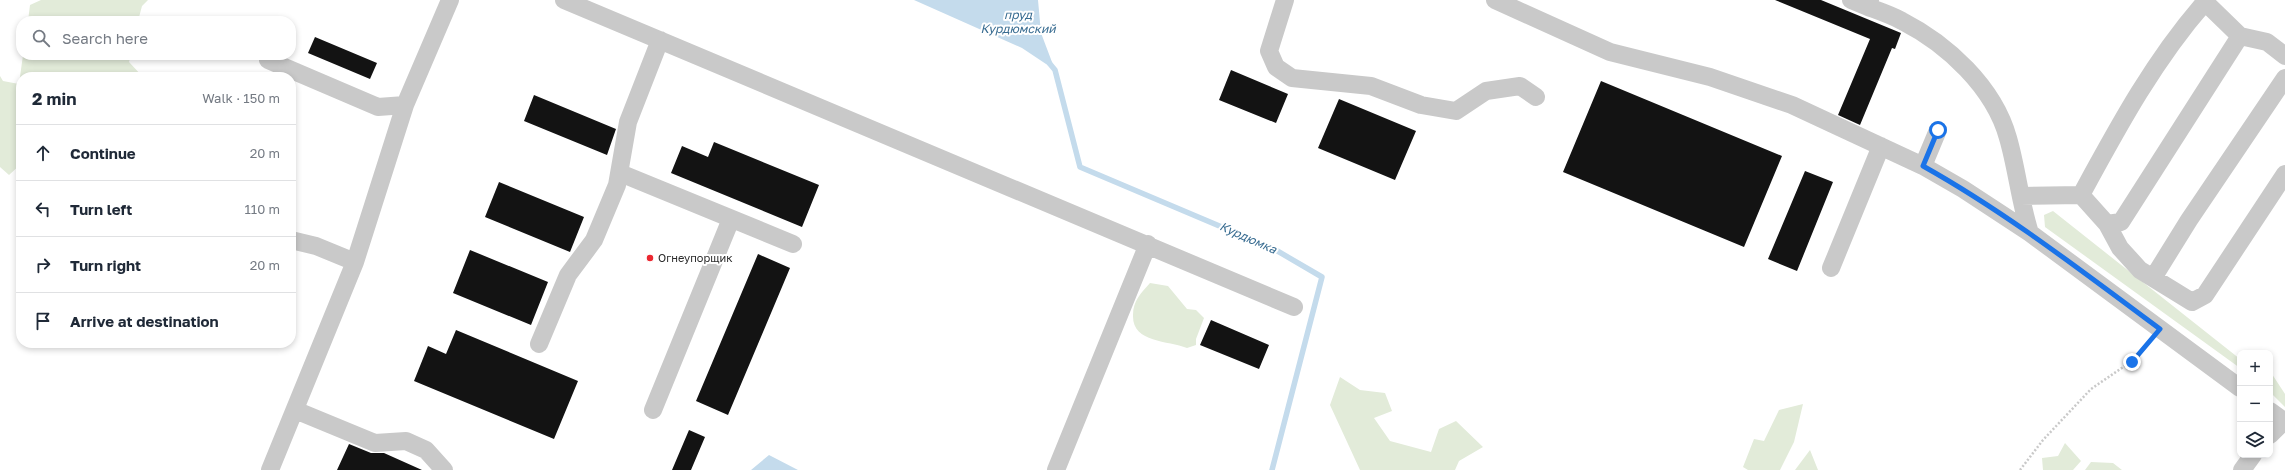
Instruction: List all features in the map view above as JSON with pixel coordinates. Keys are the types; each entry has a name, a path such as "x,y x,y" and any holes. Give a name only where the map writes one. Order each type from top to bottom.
{"street":[{"path":"270,470 355,262 405,104 450,0"},
{"path":"564,0 1294,306"},
{"path":"1285,0 1269,51 1276,67 1292,78 1372,86 1420,105 1456,111 1486,91 1520,86 1536,97"},
{"path":"1495,0 1610,52 1710,77 1792,105 1858,134 1923,166 1963,189 2030,233 2237,386"},
{"path":"1851,0 1869,3 1926,35 1955,57 1977,81 1994,106 2008,136 2020,196 2030,233"},
{"path":"2081,195 2134,99 2182,28 2205,2 2240,36 2267,42 2285,56"},
{"path":"2107,224 2121,222 2240,36"},
{"path":"539,344 568,275 594,240 620,173 628,122 660,40"},
{"path":"268,60 378,107 405,104"},
{"path":"2153,278 2189,220 2285,78"},
{"path":"1923,166 1938,130"},
{"path":"1831,268 1881,146"},
{"path":"620,173 793,244"},
{"path":"2020,196 2081,195 2107,224 2120,248 2140,270 2192,302 2205,295 2285,174"},
{"path":"653,410 731,219"},
{"path":"296,241 316,246 355,262"},
{"path":"1056,470 1148,244"},
{"path":"295,410 375,443 406,441 426,450 444,470"},
{"path":"2273,430 2280,418"},
{"path":"2242,470 2251,458"}],"path":[{"path":"2020,470 2043,440 2090,389 2132,362 2160,329"}],"green space":[{"path":"41,0 148,0 142,6 139,16 29,16 30,5"},
{"path":"22,60 130,60 129,62 138,72 21,72"},
{"path":"0,76 3,81 16,83 16,169 9,175 0,167"},
{"path":"2053,211 2237,357 2237,366 2045,227 2044,215"},
{"path":"1150,283 1168,286 1187,309 1196,310 1204,318 1196,339 1196,345 1187,348 1152,339 1138,331 1134,324 1134,306 1136,301"},
{"path":"2273,376 2285,394 2285,407 2273,395"},
{"path":"1340,377 1360,390 1385,393 1392,411 1374,418 1390,441 1431,452 1439,429 1456,421 1483,447 1459,461 1455,470 1360,470 1330,405"},
{"path":"1803,404 1794,442 1780,470 1748,470 1743,467 1754,439 1764,441 1779,410"},
{"path":"2065,443 2081,461 2073,470 2043,470 2042,458 2058,456"},
{"path":"1810,450 1818,470 1795,470"},
{"path":"2091,462 2113,463 2122,470 2085,470"}],"water":[{"name":"пруд Курдюмский","path":"914,0 1038,0 1041,33 1055,70 1022,48"},
{"path":"769,455 798,470 751,470"}],"building":[{"path":"1775,0 1821,0 1901,33 1895,49 1892,48 1860,125 1838,115 1870,39"},
{"path":"315,37 377,63 370,79 308,53"},
{"path":"1231,70 1288,94 1276,123 1219,100"},
{"path":"1601,81 1782,156 1744,247 1563,172"},
{"path":"534,95 616,129 607,155 524,121"},
{"path":"1339,99 1416,131 1395,180 1318,148"},
{"path":"714,142 819,185 802,227 671,173 682,146 708,157"},
{"path":"1805,171 1833,182 1797,271 1768,259"},
{"path":"499,182 584,217 570,252 485,217"},
{"path":"470,250 548,282 531,325 453,293"},
{"path":"758,254 790,268 728,415 696,401"},
{"path":"1211,320 1269,345 1259,369 1200,345"},
{"path":"456,330 578,381 554,439 414,381 428,346 446,354"},
{"path":"689,430 705,437 691,470 672,470"},
{"path":"349,444 371,453 384,453 422,470 337,470"}],"waterway":[{"name":"Курдюмка","path":"1050,64 1055,70 1080,167 1274,249 1322,277 1272,470"}],"place":[{"name":"Огнеупорщик","path":"650,258"}],"route":[{"path":"1938,130 1923,166 1963,189 2030,233 2160,329 2132,362"}]}
